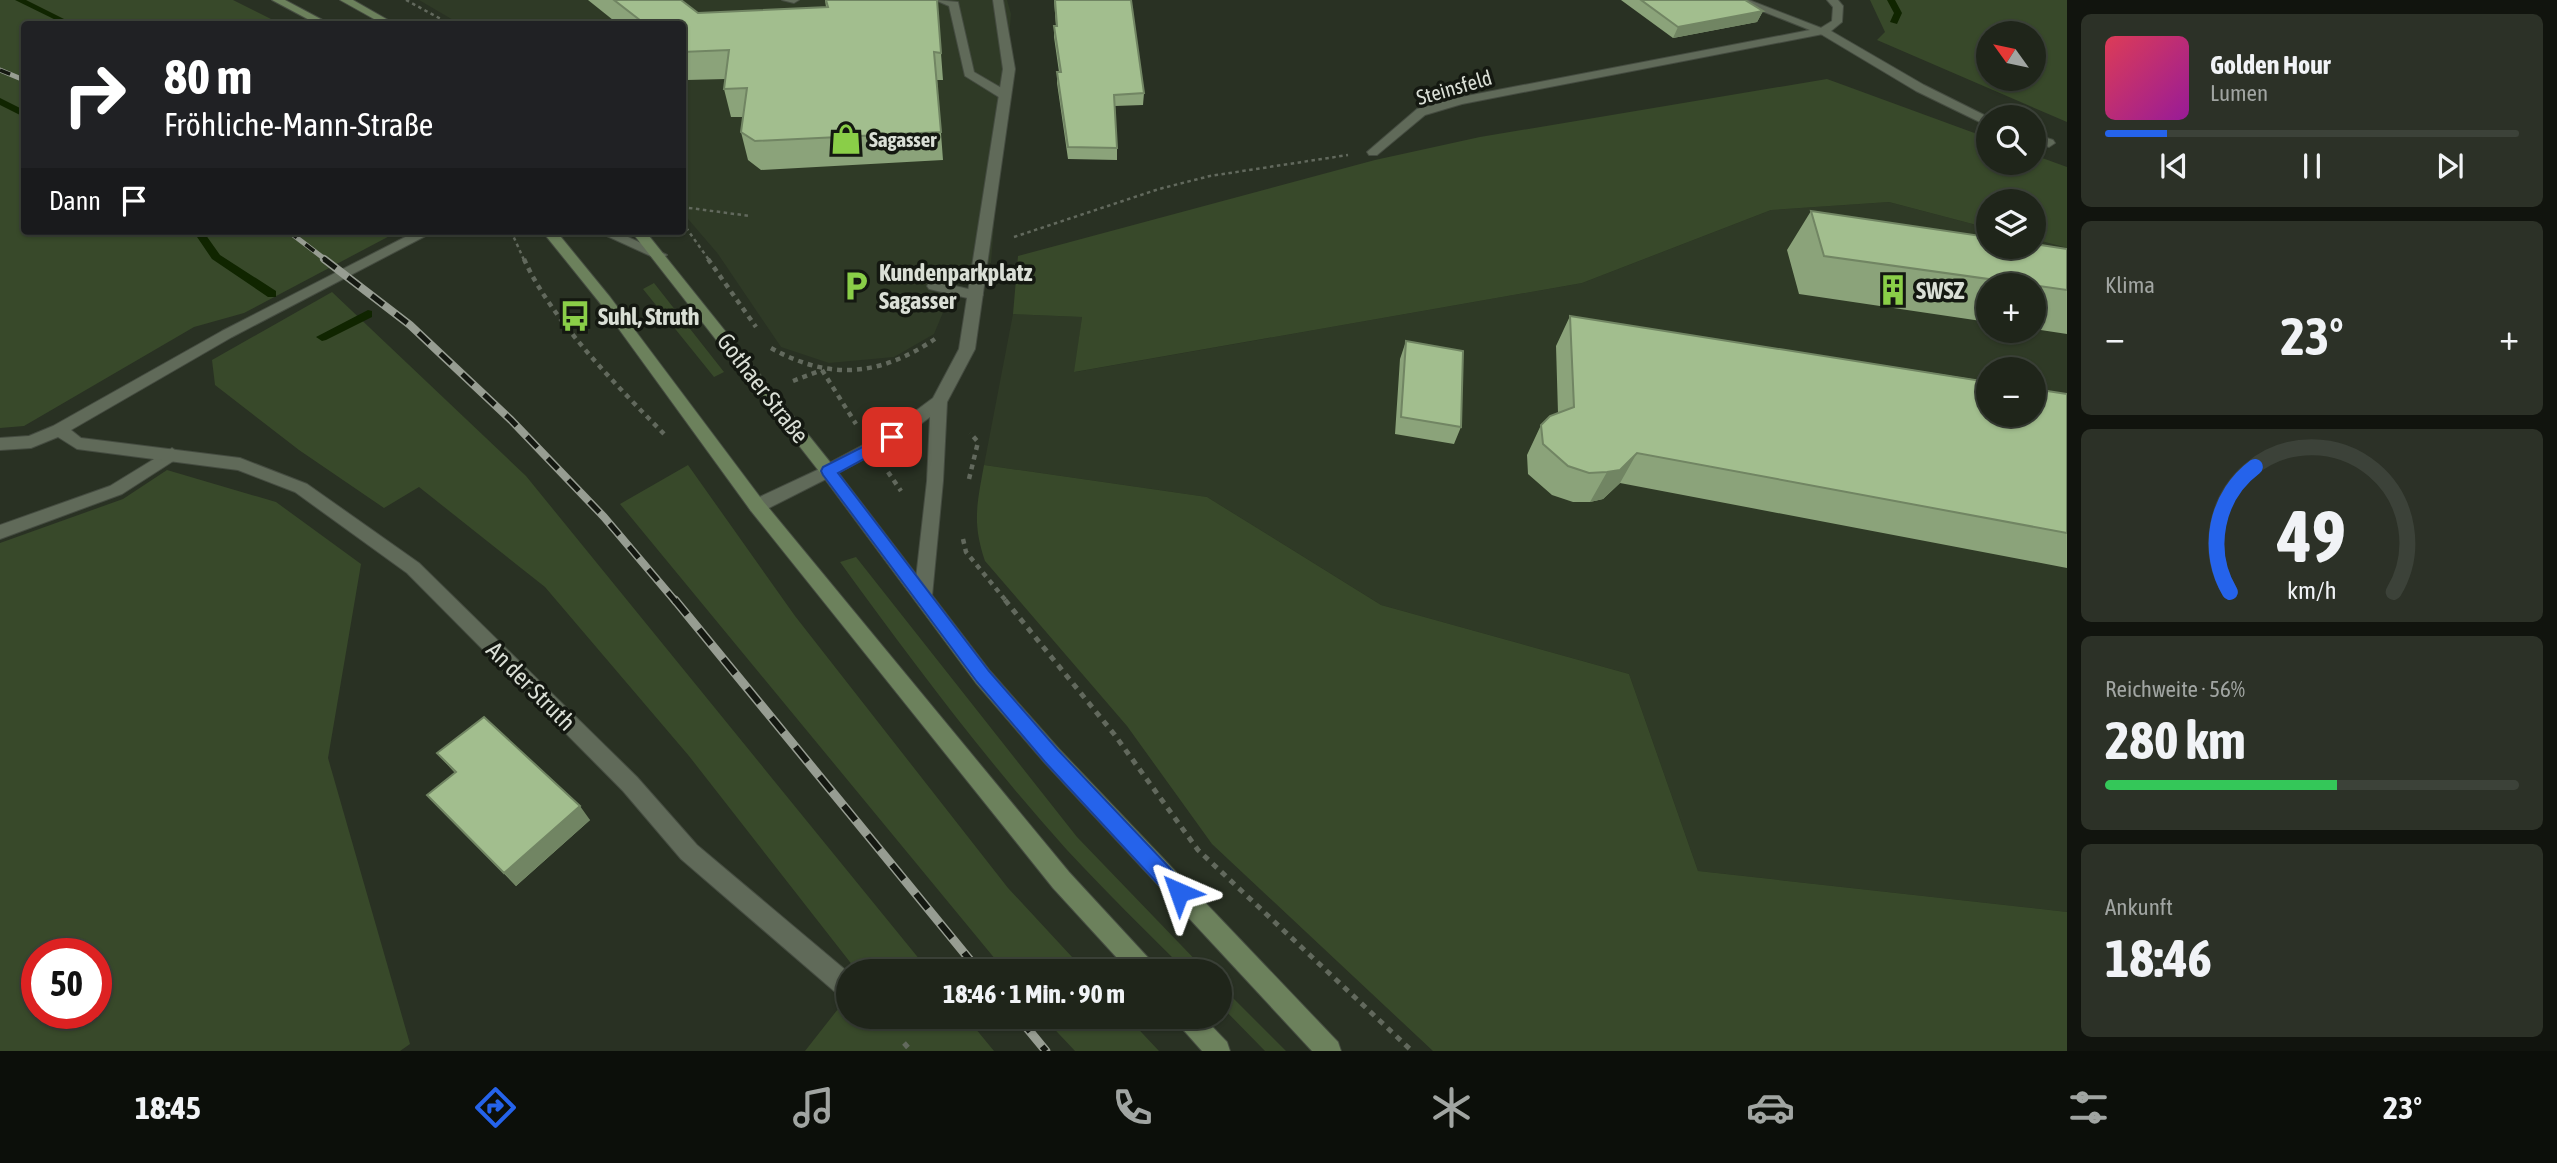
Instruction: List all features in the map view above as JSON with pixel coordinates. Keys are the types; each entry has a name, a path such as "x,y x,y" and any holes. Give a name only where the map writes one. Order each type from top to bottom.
{"main road":[{"path":"277,0 319,21"},
{"path":"345,0 384,21"},
{"path":"552,235 605,300 757,506 1061,880 1134,959"},
{"name":"Gothaer Straße","path":"642,235 828,471 983,677 1052,756 1329,1051"},
{"path":"1198,1029 1218,1051"}],"street":[{"path":"787,0 794,0"},
{"path":"940,0 954,4 969,74 1006,96"},
{"path":"923,596 935,481 939,402 967,349 1006,96 1009,69 998,0"},
{"path":"1739,0 1823,31 1942,100 1976,116"},
{"path":"1823,31 1837,22 1838,6 1832,0"},
{"name":"Steinsfeld","path":"1373,152 1421,112 1461,101 1823,31"},
{"path":"0,444 31,442 59,430 228,334 420,235"},
{"path":"612,235 660,255"},
{"path":"933,286 976,295"},
{"path":"757,506 892,437 939,402"},
{"name":"An der Struth","path":"59,430 77,443 240,464 301,488 413,568 630,784 689,852 836,978"},
{"path":"0,532 116,490 172,454"}],"path":[{"path":"406,0 444,21"},
{"path":"984,247 1159,189 1210,176 1373,152"},
{"path":"686,208 750,216"},
{"path":"686,228 760,333"},
{"path":"513,235 536,286 619,388 664,437"},
{"path":"765,340 788,359 804,366 821,370 856,371 876,368 908,357 938,337 951,320 957,293"},
{"path":"960,527 966,552 1114,734 1199,850 1412,1051"}],"shaded area":[{"path":"0,0 233,0 275,21 21,21 21,235 391,235 244,313 194,327 24,426 0,428"},
{"path":"419,0 1007,0 1011,14 991,263 962,267 934,334 894,357 829,363 781,347 718,254 686,217 686,21 455,21"},
{"path":"1870,0 2067,0 2067,122 2046,113 2046,105 2028,105 1995,91 2046,91 2046,21 1976,21 1976,83 1877,40 1885,32"},
{"path":"1827,79 1976,134 1976,175 2046,175 2046,159 2067,167 2067,248 2046,242 2046,189 1976,189 1976,225 1889,202 1771,210 1582,283 1074,372 1082,317 1013,314 1018,256 1375,160 1480,137"},
{"path":"1889,202 1976,225 1976,259 2046,259 2046,242 2067,248 2067,912 1698,871 1629,674 1381,605 1207,497 984,465 1013,314 1082,317 1075,372 1582,283 1771,210"},
{"path":"654,283 724,372 714,377 643,289"},
{"path":"332,292 526,476 919,959 848,959 689,756 545,587 419,487 384,508 299,450 215,385 212,360"},
{"path":"688,465 795,616 1008,888 1074,959 995,959 620,504"},
{"path":"984,465 1207,497 1381,605 1629,674 1698,871 2067,912 2067,1051 1433,1051 1212,844 1127,726 985,561 977,524"},
{"path":"167,470 276,502 361,564 328,758 410,1044 400,1051 0,1051 0,543 123,499"},
{"path":"856,557 1077,837 1194,959 1174,959 1067,850 1007,781 950,709 840,562"},
{"path":"1232,997 1286,1051 1265,1051 1232,1017"},
{"path":"836,1012 836,1029 976,1029 994,1051 805,1051"},
{"path":"1054,1029 1138,1029 1159,1051 1075,1051"}],"building":[{"path":"614,0 681,0 698,13 828,7 826,0 937,0 941,53 934,52 941,132 755,141 741,132 747,88 724,89 729,50 686,52 686,21 641,21"},
{"path":"1055,0 1131,0 1144,93 1114,95 1117,148 1068,147 1057,72 1061,72 1054,26 1057,26"},
{"path":"1641,0 1745,0 1763,11 1678,27"},
{"path":"1811,211 1976,235 1976,259 2046,259 2046,246 2067,249 2067,290 2046,287 2046,273 1976,273 1976,277 1824,256"},
{"path":"1570,316 1976,380 1976,427 2046,427 2046,391 2067,394 2067,533 1637,453 1620,470 1589,473 1568,466 1543,444 1541,425 1550,416 1574,407"},
{"path":"1406,341 1463,351 1461,427 1401,417"},
{"path":"484,717 580,806 504,873 427,795 456,772 437,753"}],"waterway":[{"path":"19,0 64,21"},
{"path":"1891,0 1898,13 1894,22"},
{"path":"0,101 21,112"},
{"path":"201,235 216,257 272,294"},
{"path":"322,337 368,314"}],"railway":[{"path":"0,70 21,79"},
{"path":"293,235 326,260"},
{"path":"324,259 410,325 511,420 604,517 676,602"},
{"path":"675,600 969,959"},
{"path":"1028,1029 1046,1051"}],"place":[{"name":"Sagasser","path":"846,139"},
{"name":"Kundenparkplatz Sagasser","path":"856,286"},
{"name":"SWSZ","path":"1893,290"},
{"name":"Suhl, Struth","path":"575,316"}],"route":[{"path":"892,437 828,471 983,677 1052,756 1179,892"}]}
